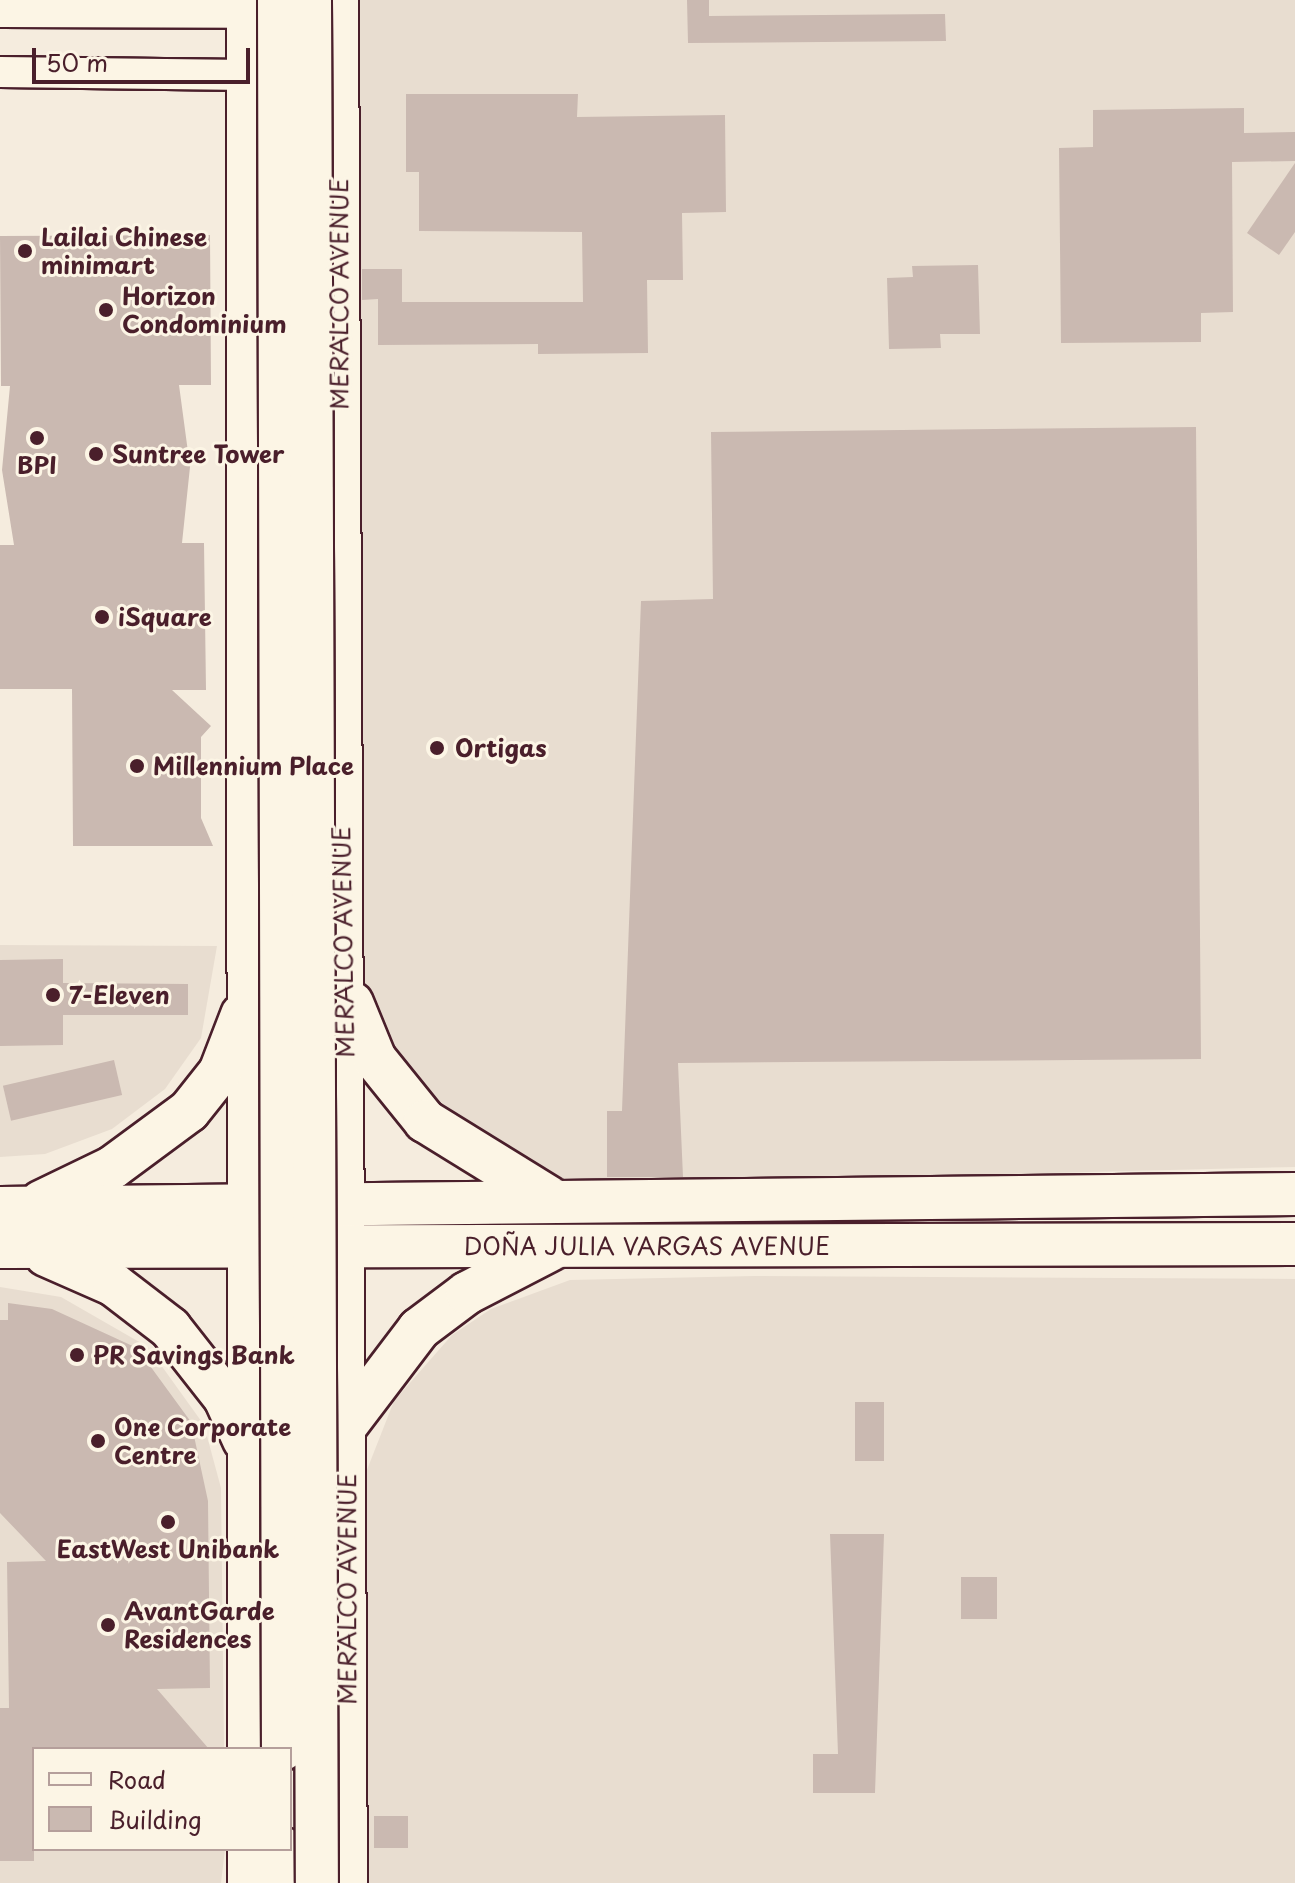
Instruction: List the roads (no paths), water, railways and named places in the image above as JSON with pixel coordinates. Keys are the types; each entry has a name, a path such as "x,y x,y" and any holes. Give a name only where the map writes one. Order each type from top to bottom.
{"main road":[{"name":"MERALCO AVENUE","path":"310,0 317,1883"},
{"name":"MERALCO AVENUE","path":"337,0 343,1012 329,1204 329,1249 347,1435 346,1883"},
{"path":"249,1747 252,964 247,75 258,4"},
{"path":"258,4 283,1747"},
{"path":"252,964 267,989 297,999 326,984 342,955"},
{"path":"342,955 368,1046 397,1092 461,1149 556,1201"},
{"path":"249,1454 225,1398 162,1320 114,1285 14,1227 113,1167 189,1111 229,1053 252,964"},
{"name":"DOÑA JULIA VARGAS AVENUE","path":"14,1227 251,1207 329,1204 1295,1194"},
{"name":"DOÑA JULIA VARGAS AVENUE","path":"14,1227 251,1251 561,1245 1295,1244"},
{"path":"347,1435 419,1329 467,1293 561,1245"},
{"path":"248,1576 270,1553 289,1547 318,1552 347,1577"},
{"path":"249,1851 249,1883"},
{"path":"284,1851 284,1883"}],"street":[{"path":"0,12 258,4"},
{"path":"0,72 247,75"}],"place":[{"name":"Lailai Chinese minimart","path":"25,251"},
{"name":"Horizon Condominium","path":"106,310"},
{"name":"BPI","path":"37,438"},
{"name":"Suntree Tower","path":"96,454"},
{"name":"iSquare","path":"102,617"},
{"name":"Ortigas","path":"437,748"},
{"name":"Millennium Place","path":"137,766"},
{"name":"7-Eleven","path":"53,995"},
{"name":"PR Savings Bank","path":"77,1355"},
{"name":"One Corporate Centre","path":"98,1441"},
{"name":"EastWest Unibank","path":"168,1522"},
{"name":"AvantGarde Residences","path":"108,1625"}]}
